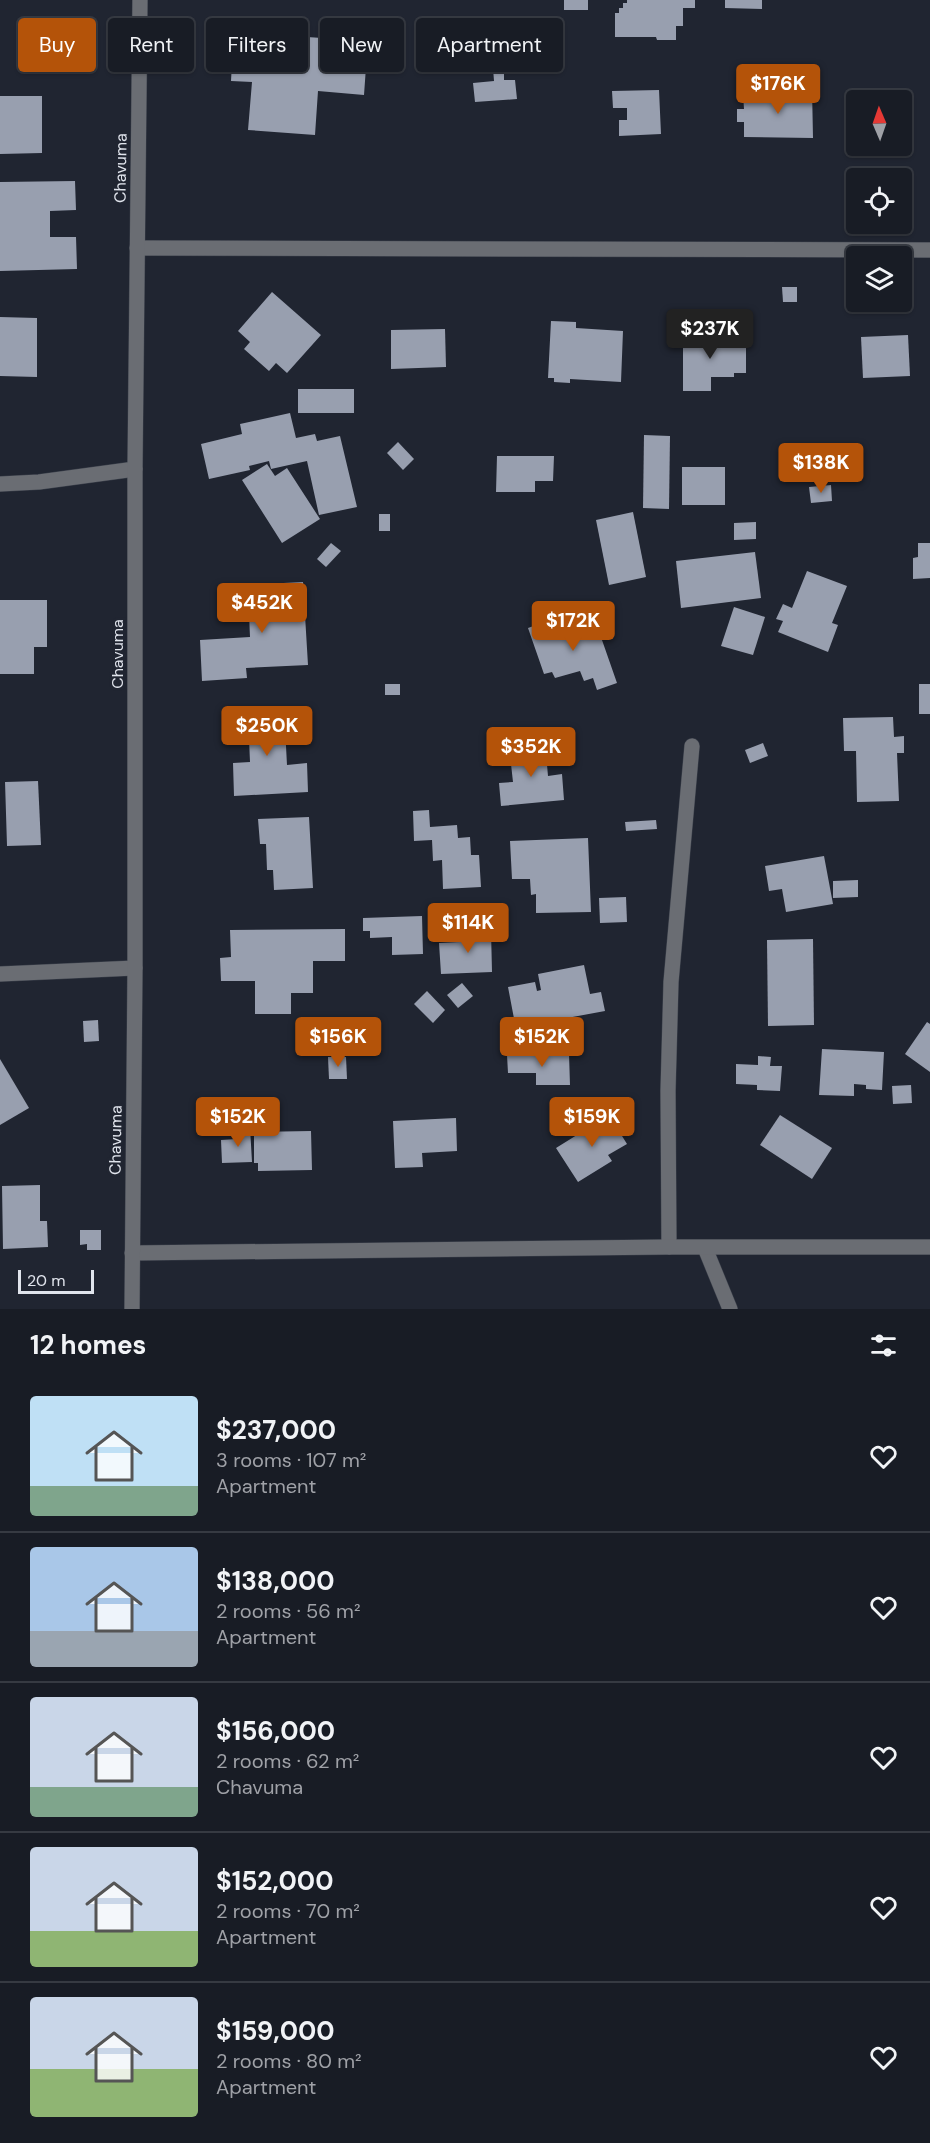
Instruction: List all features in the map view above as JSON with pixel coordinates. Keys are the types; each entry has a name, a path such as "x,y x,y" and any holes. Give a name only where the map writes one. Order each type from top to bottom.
{"street":[{"name":"Chavuma","path":"132,1309 135,469 140,0"},
{"path":"137,248 930,250"},
{"path":"0,484 39,482 135,469"},
{"path":"669,1247 671,982 692,746"},
{"path":"0,974 135,968"},
{"path":"132,1253 669,1247 930,1247"},
{"path":"705,1248 730,1309"}],"building":[{"path":"564,0 588,0 588,10 564,10"},
{"path":"627,0 695,0 695,8 683,8 683,26 676,26 676,40 657,40 656,37 615,37 615,13 619,13 619,8 623,8 623,3 627,3"},
{"path":"725,0 762,0 762,9 725,8"},
{"path":"308,37 320,38 320,72 366,72 364,95 318,91 315,135 248,130 252,82 231,81 231,72 308,72"},
{"path":"493,72 504,72 504,80 515,80 517,99 475,102 473,83 494,81"},
{"path":"794,88 812,88 813,138 744,137 744,122 737,122 737,109 744,109 743,94 794,93"},
{"path":"659,90 661,134 619,136 619,120 627,120 627,108 613,108 612,91"},
{"path":"0,96 42,96 42,153 0,154"},
{"path":"75,181 76,210 50,211 50,237 76,237 77,269 0,271 0,182"},
{"path":"782,287 797,287 797,302 783,302"},
{"path":"272,292 321,335 287,373 276,363 269,371 244,349 250,342 238,331"},
{"path":"0,317 37,318 37,377 0,376"},
{"path":"551,321 576,322 576,328 623,331 621,382 570,379 570,383 554,382 554,378 548,378"},
{"path":"445,329 446,367 391,369 391,330"},
{"path":"683,333 711,333 711,340 746,340 746,373 734,373 734,377 711,377 711,391 683,391"},
{"path":"908,335 910,376 863,378 861,337"},
{"path":"298,389 354,389 354,413 298,413"},
{"path":"290,413 296,438 315,434 317,441 340,436 357,507 319,515 307,461 271,469 269,461 249,466 250,470 209,479 201,444 242,434 240,424"},
{"path":"644,435 670,436 669,509 643,508"},
{"path":"398,442 414,459 403,470 387,453"},
{"path":"497,456 554,456 553,481 535,481 535,492 496,492"},
{"path":"267,464 275,476 287,468 320,519 282,543 242,480"},
{"path":"682,467 725,467 725,505 682,505"},
{"path":"831,485 832,501 811,503 809,487"},
{"path":"633,512 646,577 609,585 596,520"},
{"path":"379,514 390,514 390,531 379,531"},
{"path":"756,522 756,539 734,540 734,523"},
{"path":"331,543 341,551 326,567 317,559"},
{"path":"918,543 930,543 930,578 913,579 913,558 918,557"},
{"path":"755,552 761,598 681,608 676,561"},
{"path":"807,571 847,586 832,623 838,625 828,652 778,632 783,621 776,619 783,604 792,608"},
{"path":"303,582 308,665 246,668 247,678 202,681 200,640 250,637 249,614 244,614 242,585"},
{"path":"0,600 47,600 47,647 34,647 34,674 0,674"},
{"path":"734,607 765,617 753,655 721,646"},
{"path":"556,618 561,632 595,620 617,683 597,690 593,678 584,681 580,671 555,678 552,672 544,674 528,628"},
{"path":"385,684 400,684 400,695 385,695"},
{"path":"919,684 930,684 930,714 919,714"},
{"path":"284,708 287,765 307,763 308,792 234,796 233,763 250,762 249,739 241,739 240,710"},
{"path":"893,717 894,737 904,736 904,753 897,753 899,801 857,802 856,751 844,751 843,718"},
{"path":"545,742 548,776 562,774 564,800 501,806 499,783 513,782 509,746"},
{"path":"763,743 768,756 750,763 745,750"},
{"path":"38,781 41,845 7,846 5,782"},
{"path":"429,810 430,827 457,825 458,838 470,837 471,855 479,855 481,887 443,889 442,860 433,861 432,840 414,841 413,811"},
{"path":"309,817 313,888 274,890 273,870 267,870 266,844 260,844 258,819"},
{"path":"656,820 657,829 626,831 625,822"},
{"path":"588,838 591,912 536,913 536,894 531,895 530,879 512,879 510,841"},
{"path":"824,856 833,904 786,912 782,889 769,891 765,866"},
{"path":"858,880 858,897 833,898 833,881"},
{"path":"626,897 627,922 600,923 599,898"},
{"path":"422,916 423,954 392,955 392,937 370,938 370,931 363,931 363,918"},
{"path":"345,929 345,961 313,961 313,993 291,993 291,1014 255,1014 255,981 221,981 220,958 231,957 230,930"},
{"path":"491,930 492,972 441,974 439,943 460,942 460,931"},
{"path":"813,939 814,1025 768,1026 767,940"},
{"path":"584,965 590,994 601,992 605,1011 551,1021 552,1029 525,1035 524,1027 516,1029 508,987 535,982 537,991 541,990 538,974"},
{"path":"462,983 473,996 458,1008 447,995"},
{"path":"427,991 445,1010 433,1023 414,1004"},
{"path":"98,1020 99,1041 84,1042 83,1021"},
{"path":"927,1022 930,1024 930,1072 905,1054"},
{"path":"822,1049 884,1052 882,1090 866,1089 866,1085 854,1084 854,1096 819,1095"},
{"path":"569,1054 570,1085 536,1085 536,1073 508,1073 507,1055"},
{"path":"758,1056 771,1057 770,1066 782,1066 780,1091 757,1090 757,1085 736,1084 736,1064 758,1065"},
{"path":"328,1057 346,1057 347,1079 329,1079"},
{"path":"0,1059 29,1108 0,1125"},
{"path":"911,1085 912,1103 893,1104 892,1086"},
{"path":"609,1115 627,1144 608,1155 612,1161 578,1182 556,1148"},
{"path":"780,1115 832,1148 812,1179 760,1145"},
{"path":"456,1118 457,1151 422,1153 423,1167 395,1168 393,1121"},
{"path":"250,1127 252,1162 222,1163 221,1140 236,1139 236,1128"},
{"path":"311,1131 312,1170 258,1171 258,1163 254,1163 254,1132"},
{"path":"40,1185 40,1221 47,1221 48,1247 3,1249 2,1186"},
{"path":"80,1230 101,1230 101,1250 87,1250 87,1244 80,1245"}]}
